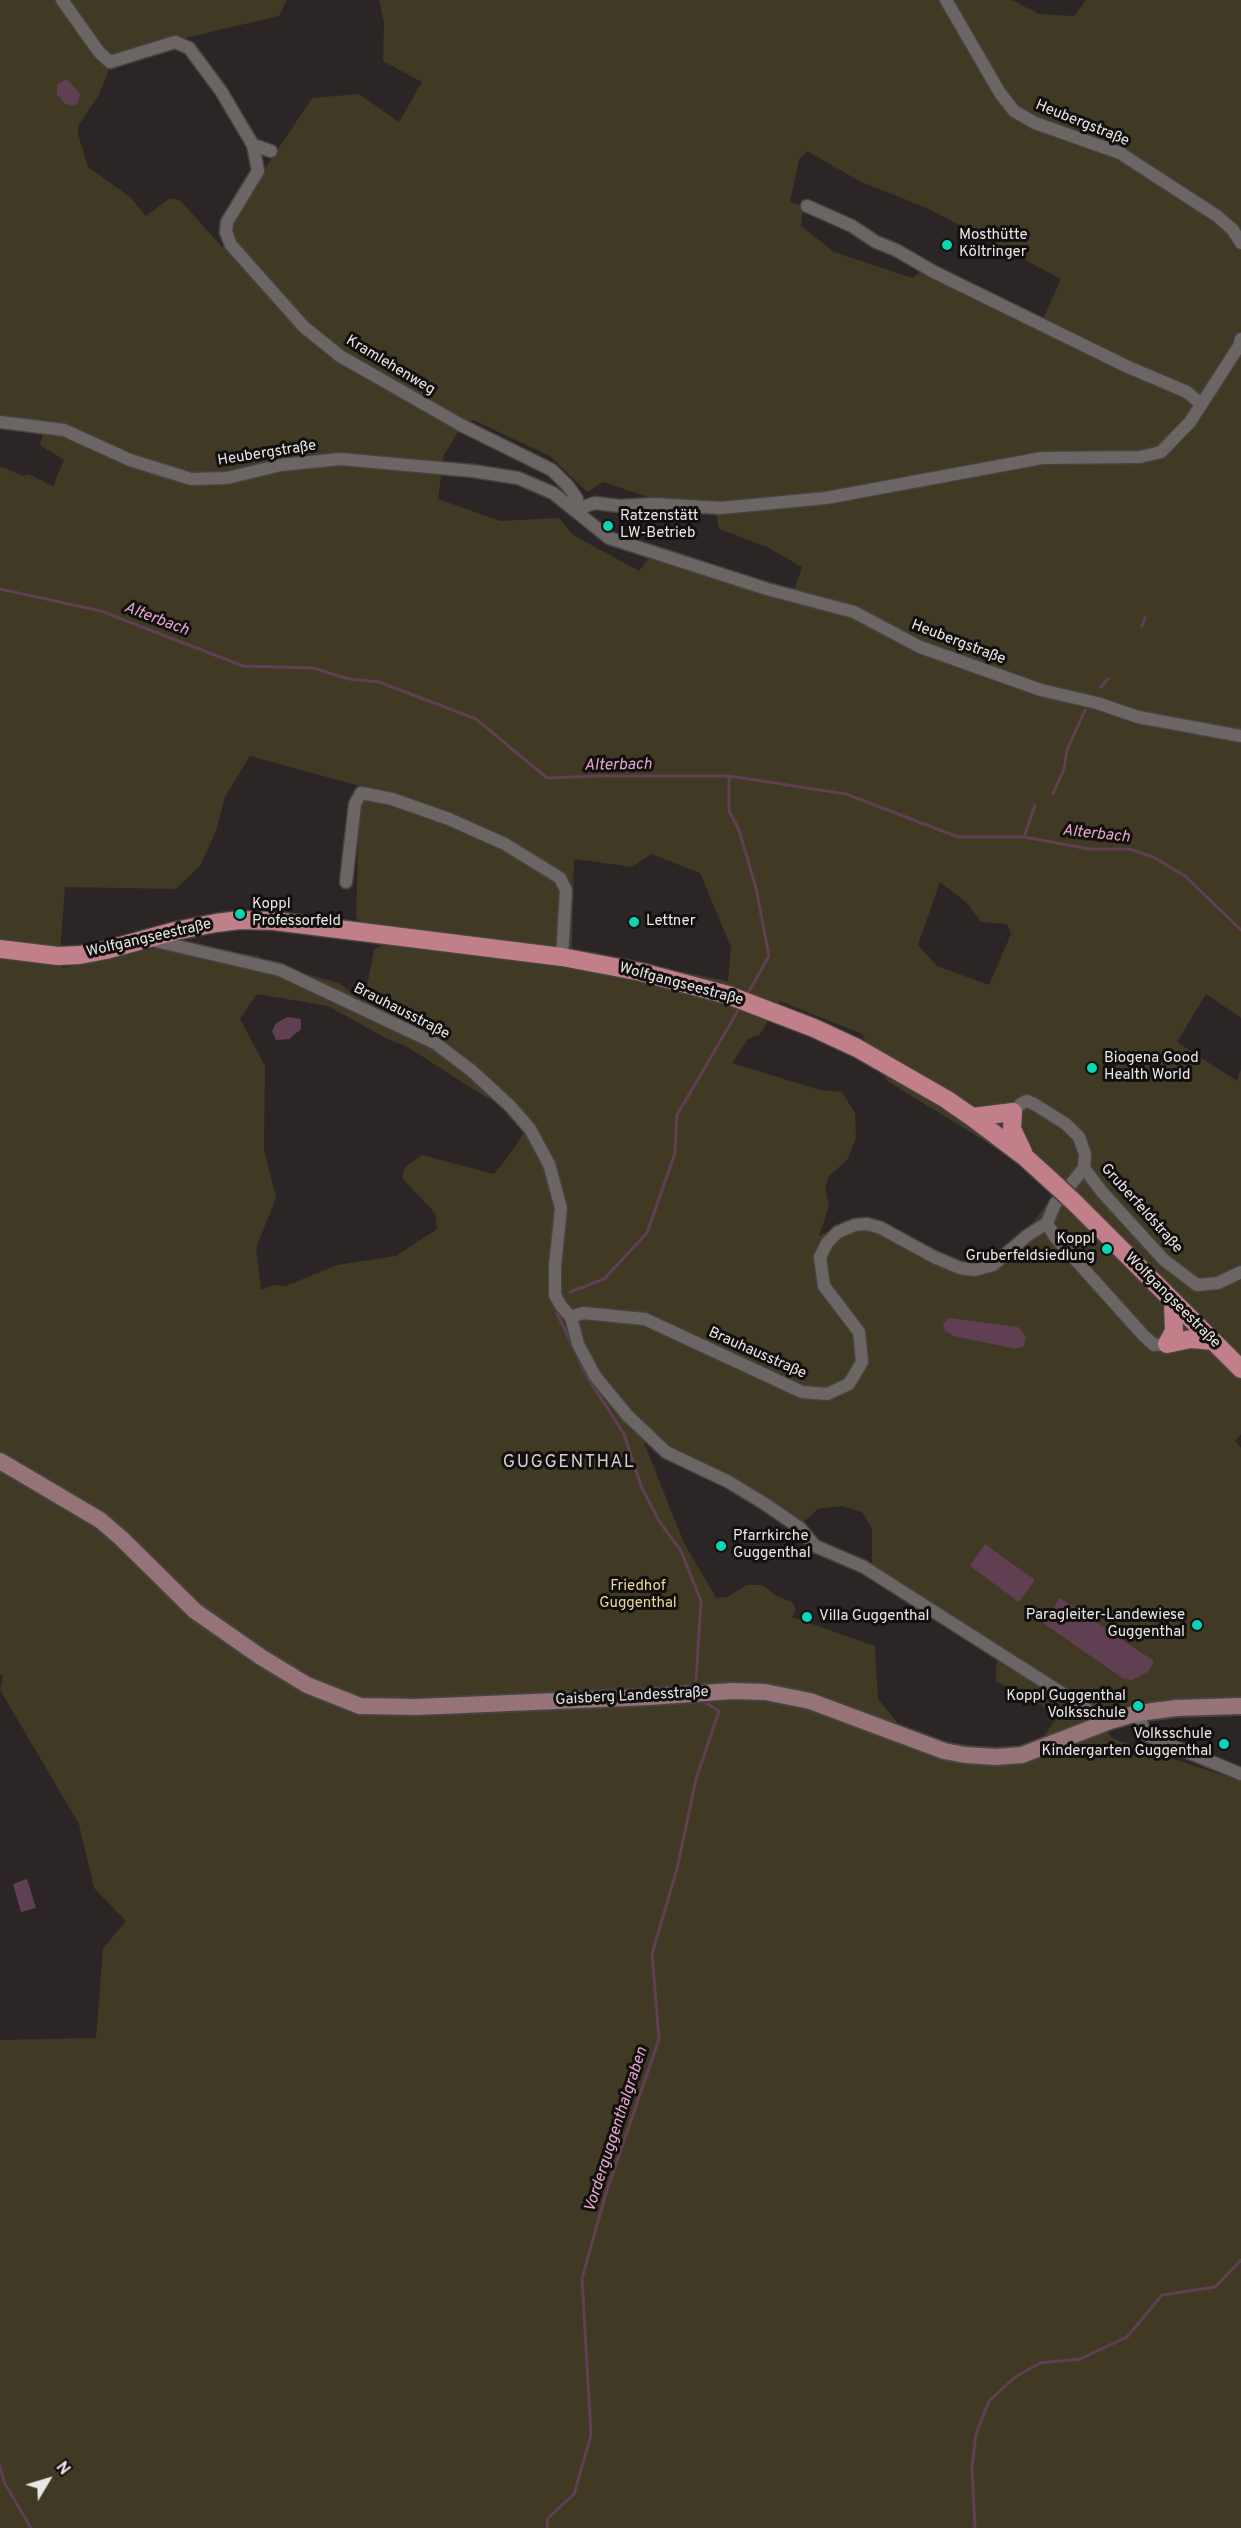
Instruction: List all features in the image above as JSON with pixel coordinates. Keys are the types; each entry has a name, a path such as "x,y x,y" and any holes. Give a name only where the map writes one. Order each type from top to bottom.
{"main road":[{"name":"Wolfgangseestraße","path":"0,949 58,956 106,950 216,923 240,920 274,921 562,957 641,972 701,987 758,1006 857,1048 946,1099 972,1117 1024,1157 1058,1187 1241,1369"},
{"path":"972,1117 1013,1112 1012,1129 1024,1157"},
{"path":"1167,1344 1173,1331 1173,1302"},
{"path":"1167,1344 1191,1339 1213,1341"},
{"name":"Gaisberg Landesstraße","path":"0,1461 21,1475 76,1504 107,1526 195,1611 261,1657 307,1685 360,1706 417,1707 749,1691 799,1698 944,1751 996,1757 1022,1755 1138,1713 1176,1708 1241,1706"}],"street":[{"name":"Kramlehenweg","path":"62,0 99,52 110,62 175,42 189,48 220,91 253,145 258,171 227,222 226,232 231,245 304,327 340,356 461,425 552,470 577,499 574,510"},
{"name":"Heubergstraße","path":"946,0 1000,93 1014,111 1035,123 1120,153 1217,216 1233,230 1241,243"},
{"path":"253,145 271,151"},
{"path":"807,206 852,226 876,242 904,254 934,272 1087,347 1187,392 1201,404"},
{"path":"574,510 595,503 620,506 653,504 721,508 826,498 1042,458 1140,457 1161,452 1190,422 1239,346 1241,339"},
{"name":"Heubergstraße","path":"0,422 64,430 130,460 191,479 227,477 281,465 340,459 463,470 518,478 553,493 609,538 768,589 854,612 920,647 1041,690 1097,703 1138,717 1241,736"},
{"path":"346,882 355,804 361,794 392,799 449,819 505,844 560,878 566,890 562,957"},
{"name":"Brauhausstraße","path":"147,939 280,970 435,1042 472,1071 512,1107 530,1129 549,1164 561,1208 555,1266 555,1294 561,1306 571,1317 578,1344 595,1376 627,1415 666,1452 729,1482 765,1504 800,1528 815,1546 864,1567 1096,1716 1100,1725"},
{"name":"Gruberfeldstraße","path":"1013,1112 1027,1101 1066,1124 1083,1145 1084,1168 1102,1192 1164,1260 1197,1285 1218,1283 1241,1272"},
{"name":"Gruberfeldstraße","path":"1047,1223 1055,1204 1084,1168"},
{"path":"1047,1223 1055,1237 1144,1336 1154,1345 1167,1344"},
{"name":"Brauhausstraße","path":"571,1317 583,1313 645,1319 802,1392 827,1394 849,1384 862,1362 859,1332 824,1286 820,1257 827,1243 838,1232 855,1225 867,1224 881,1228 934,1257 960,1268 975,1270 993,1265 1028,1235 1047,1223"},
{"path":"1138,1713 1146,1735 1241,1774"}],"green space":[{"name":"Friedhof Guggenthal","path":"0,0 287,0 279,16 112,55 110,67 99,95 78,126 78,134 88,167 130,197 146,216 170,198 181,201 223,248 231,239 231,224 238,209 312,98 359,94 399,122 422,82 383,61 384,23 379,0 1012,0 1039,14 1074,16 1086,0 1241,0 1241,1018 1206,994 1177,1042 1237,1081 1241,1069 1241,1434 1235,1441 1241,1448 1241,1710 1152,1717 1105,1728 1112,1738 1241,1781 1241,2528 0,2528 0,2040 96,2038 103,1948 126,1921 94,1888 79,1824 0,1690 3,1676 0,1674 0,466 23,476 28,474 53,486 64,460 40,445 44,430 0,424","holes":["807,151 861,182 927,208 1061,279 1040,326 924,269 912,278 834,252 801,226 803,207 790,201 799,160","473,420 550,456 587,492 603,482 648,497 715,509 719,529 767,547 802,567 791,599 650,557 639,571 573,535 559,518 500,521 438,499 444,455 461,427","250,756 360,786 356,918 388,942 374,950 364,1002 339,983 259,961 259,956 174,944 62,968 60,953 65,887 176,889 200,866 216,831 225,797","651,854 700,873 731,947 728,981 572,951 574,859 632,867","940,882 967,903 981,922 1007,924 1011,934 989,985 937,966 918,945","257,994 328,1006 409,1048 487,1098 505,1103 527,1127 494,1174 422,1155 404,1168 402,1178 435,1213 437,1229 396,1256 337,1265 286,1286 273,1285 261,1290 256,1248 276,1198 264,1150 265,1066 240,1019","780,1001 862,1034 878,1068 889,1082 1009,1156 1053,1197 1033,1222 991,1260 961,1262 889,1225 852,1219 819,1236 829,1206 825,1187 829,1176 847,1160 856,1138 855,1113 842,1092 820,1090 732,1063 748,1039 760,1034","639,1430 801,1524 818,1509 841,1506 862,1512 872,1528 872,1568 1004,1655 996,1664 996,1681 1059,1715 1027,1759 914,1743 878,1699 875,1646 792,1617 796,1609 792,1602 777,1596 762,1585 747,1585 727,1597 716,1598 684,1543"]}],"shaded area":[{"path":"64,80 69,81 80,94 77,104 73,106 64,103 57,94 57,85"},
{"path":"288,1017 301,1019 301,1029 289,1039 276,1040 272,1031 276,1023"},
{"path":"949,1318 1018,1327 1026,1337 1024,1346 1016,1349 954,1336 945,1331 943,1324"},
{"path":"985,1544 1035,1580 1019,1602 970,1566"},
{"path":"1060,1598 1154,1661 1148,1672 1132,1680 1124,1679 1043,1623"},
{"path":"27,1879 36,1908 21,1912 13,1884"}],"waterway":[{"name":"Alterbach","path":"0,589 101,611 243,666 313,668 349,679 379,682 476,719 547,778 729,776 846,794 958,837 1024,837 1089,849 1129,849 1153,857 1185,876 1241,930"},
{"path":"1142,626 1145,618"},
{"path":"1101,687 1108,679"},
{"path":"1053,794 1064,769 1067,750 1085,710"},
{"name":"Vorderguggenthalgraben","path":"729,776 729,811 739,830 756,888 769,956 748,993"},
{"path":"1024,837 1035,805"},
{"name":"Vorderguggenthalgraben","path":"570,1292 604,1279 647,1233 675,1153 677,1115 739,1009"},
{"name":"Vorderguggenthalgraben","path":"557,1313 586,1375 624,1434 641,1486 659,1521 681,1551 701,1601 696,1681"},
{"name":"Vorderguggenthalgraben","path":"547,2528 548,2518 574,2494 591,2435 582,2278 607,2190 659,2039 652,1954 677,1869 696,1779 719,1711 706,1703"},
{"path":"975,2528 972,2467 976,2434 989,2401 1015,2377 1040,2363 1080,2359 1127,2337 1162,2295 1215,2287 1241,2260"},
{"path":"0,2466 4,2482 31,2528"}],"place":[{"name":"Mosthütte Költringer","path":"947,245"},
{"name":"Ratzenstätt LW-Betrieb","path":"608,526"},
{"name":"Koppl Professorfeld","path":"240,914"},
{"name":"Lettner","path":"634,922"},
{"name":"Biogena Good Health World","path":"1092,1068"},
{"name":"Koppl Gruberfeldsiedlung","path":"1107,1249"},
{"name":"Pfarrkirche Guggenthal","path":"721,1546"},
{"name":"Villa Guggenthal","path":"807,1617"},
{"name":"Paragleiter-Landewiese Guggenthal","path":"1197,1625"},
{"name":"Koppl Guggenthal Volksschule","path":"1138,1706"},
{"name":"Volksschule Kindergarten Guggenthal","path":"1224,1744"}],"district":[{"name":"GUGGENTHAL","path":"569,1463"}]}
